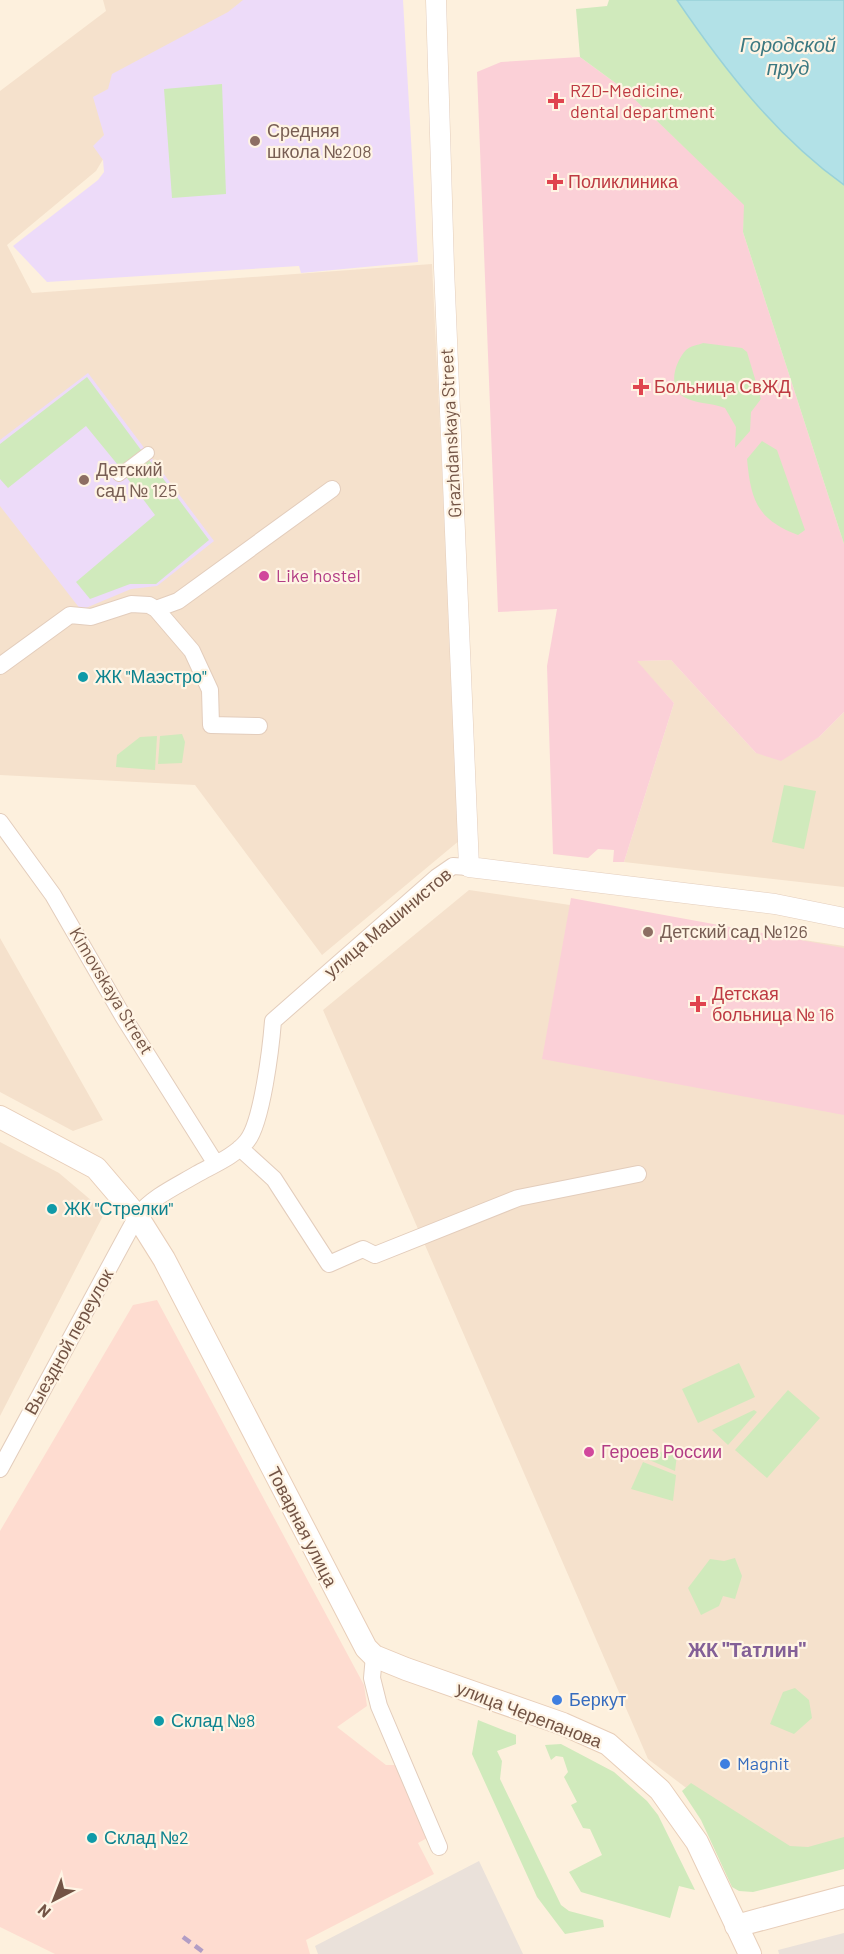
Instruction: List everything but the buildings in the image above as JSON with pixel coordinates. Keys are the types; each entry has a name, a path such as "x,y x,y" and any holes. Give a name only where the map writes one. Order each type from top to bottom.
{"main road":[{"name":"Товарная улица","path":"0,1117 96,1168 137,1216 164,1259 358,1637 374,1656"},
{"name":"улица Черепанова","path":"374,1656 563,1724 608,1744 660,1790 697,1842 750,1954"},
{"path":"736,1926 844,1897"}],"street":[{"name":"Grazhdanskaya Street","path":"436,0 444,268 469,867"},
{"path":"119,475 148,453"},
{"path":"156,609 178,601 332,489"},
{"path":"0,666 70,615 90,617 131,604 149,605 156,609 192,651 210,690 211,725 259,726"},
{"name":"Kimovskaya Street","path":"0,822 53,895 124,1018 216,1164"},
{"name":"улица Машинистов","path":"137,1216 155,1197 240,1149 254,1127 270,1054 273,1021 437,877 453,866 751,901 844,918"},
{"path":"240,1149 274,1179 329,1264 363,1249 375,1255 518,1198 639,1174"},
{"name":"Выездной переулок","path":"0,1469 137,1216"},
{"path":"374,1656 372,1678 379,1706 439,1847"}],"shaded area":[{"path":"103,0 266,0 123,126 96,171 7,245 32,293 432,264 460,840 322,955 195,785 0,775 0,91 106,11"},
{"name":"Средняя школа №208","path":"243,0 403,0 418,262 301,273 299,266 47,282 13,246 98,180 104,172 103,160 93,146 104,135 93,97 108,89 112,74 228,12"},
{"name":"Больница СвЖД","path":"580,57 625,90 745,205 743,232 844,544 844,712 819,737 781,761 756,753 671,660 637,661 674,703 624,862 613,862 614,850 598,849 588,858 553,854 547,666 557,609 498,612 477,72 501,62"},
{"name":"Детский сад № 125","path":"88,373 214,541 157,586 131,589 81,610 0,506 0,440"},
{"path":"671,660 756,753 819,737 844,712 844,887 624,862 674,703 636,661"},
{"path":"469,890 844,946 844,1848 750,1875 714,1809 648,1759 323,1010"},
{"name":"Детская больница № 16","path":"571,898 844,948 844,1115 542,1059"},
{"path":"0,938 103,1120 73,1131 0,1092"},
{"path":"0,1142 59,1173 105,1212 0,1416"},
{"path":"157,1300 364,1685 367,1706 337,1727 386,1765 401,1765 429,1837 418,1843 434,1874 306,1940 310,1954 55,1954 0,1927 0,1531 133,1305"},
{"path":"479,1861 523,1954 318,1954 315,1946"},
{"path":"844,1933 844,1954 779,1954 778,1950"}],"green space":[{"path":"609,0 677,0 714,52 773,123 844,185 844,544 743,232 744,205 625,90 580,57 576,9 607,6"},
{"path":"222,84 226,194 172,198 164,89"},
{"path":"703,343 742,348 747,352 761,399 751,412 750,431 735,448 736,427 725,408 688,399 677,390 674,376 678,362 688,349"},
{"path":"87,377 144,454 122,470 86,426 8,488 0,479 0,444"},
{"path":"762,441 777,450 805,530 798,535 773,522 765,515 754,497 747,459"},
{"path":"147,457 209,540 156,584 130,584 90,599 76,582 155,515 124,474"},
{"path":"182,734 185,742 182,763 158,764 160,736"},
{"path":"157,736 155,770 116,767 117,755 140,737"},
{"path":"784,785 816,791 804,849 772,842"},
{"path":"739,1363 755,1397 698,1423 682,1389"},
{"path":"788,1390 820,1418 767,1478 735,1450"},
{"path":"754,1410 757,1412 728,1445 712,1430"},
{"path":"675,1446 678,1447 675,1471 647,1459"},
{"path":"643,1462 676,1475 673,1501 631,1489"},
{"path":"735,1558 742,1576 735,1599 723,1596 719,1606 701,1615 688,1588 710,1559 724,1561"},
{"path":"795,1688 809,1700 812,1718 794,1734 770,1724 783,1692"},
{"path":"478,1720 516,1735 516,1744 497,1751 502,1761 500,1779 561,1905 569,1911 603,1920 604,1927 565,1934 537,1897 472,1754"},
{"path":"561,1744 614,1772 647,1801 658,1815 695,1890 679,1886 670,1918 581,1892 569,1872 602,1855 590,1829 583,1828 571,1805 577,1802 564,1777 568,1772 563,1757 556,1756 551,1760 545,1745"},
{"path":"691,1783 790,1846 808,1847 844,1837 844,1869 753,1892 739,1891 732,1887 701,1820 682,1791"}],"water":[{"name":"Городской пруд","path":"677,0 844,0 844,185 796,145 753,100 713,51"}],"railway":[{"path":"183,1937 206,1954"}],"place":[{"name":"RZD-Medicine, dental department","path":"556,101"},
{"name":"Средняя школа №208","path":"255,141"},
{"name":"Поликлиника","path":"555,182"},
{"name":"Больница СвЖД","path":"641,387"},
{"name":"Детский сад № 125","path":"84,480"},
{"name":"Like hostel","path":"264,576"},
{"name":"ЖК \"Маэстро\"","path":"83,677"},
{"name":"Детский сад №126","path":"648,932"},
{"name":"Детская больница № 16","path":"698,1004"},
{"name":"ЖК \"Стрелки\"","path":"52,1209"},
{"name":"Героев России","path":"589,1452"},
{"name":"Беркут","path":"557,1700"},
{"name":"Склад №8","path":"159,1721"},
{"name":"Magnit","path":"725,1764"},
{"name":"Склад №2","path":"92,1838"}],"district":[{"name":"ЖК \"Татлин\"","path":"747,1650"}]}
